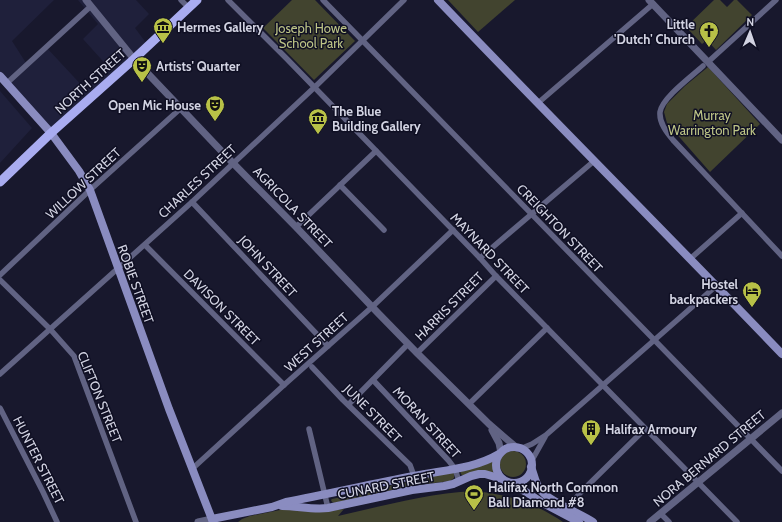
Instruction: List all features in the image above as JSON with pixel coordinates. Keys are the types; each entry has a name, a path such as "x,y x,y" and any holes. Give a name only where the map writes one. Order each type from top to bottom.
{"main road":[{"name":"NORTH STREET","path":"1,179 197,0"},
{"path":"438,0 782,354"},
{"name":"ROBIE STREET","path":"0,76 51,133 79,171 90,190 169,409 213,520"},
{"path":"531,464 530,472 526,479 518,483 505,481 499,476 496,467 500,454 505,449 518,448 529,456 537,483 543,493 593,522"},
{"name":"CUNARD STREET","path":"272,507 286,502 484,462 500,454"},
{"name":"CUNARD STREET","path":"213,520 272,507 287,506 317,509 328,508 412,490 444,486 471,476 485,474 505,481 579,522"},
{"path":"233,522 241,513"}],"street":[{"name":"AGRICOLA STREET","path":"86,0 134,59 233,163 408,344 489,424 518,448"},
{"path":"181,0 188,8"},
{"name":"MAYNARD STREET","path":"228,0 737,522"},
{"name":"CREIGHTON STREET","path":"323,0 782,471"},
{"name":"CHARLES STREET","path":"0,374 192,202 363,41 404,0"},
{"path":"776,0 672,94 663,105 660,113 665,131 694,164 782,256"},
{"path":"538,103 651,2 706,64 782,140"},
{"path":"7,83 91,6"},
{"name":"WILLOW STREET","path":"0,275 90,190 181,108"},
{"path":"296,227 376,151"},
{"path":"480,258 594,161"},
{"path":"340,185 384,230"},
{"name":"JOHN STREET","path":"192,202 328,346"},
{"path":"690,259 742,214"},
{"name":"WEST STREET","path":"192,469 372,307 453,230"},
{"name":"DAVISON STREET","path":"145,245 284,386"},
{"name":"HARRIS STREET","path":"417,353 496,276"},
{"name":"CLIFTON STREET","path":"0,280 50,329 74,356 136,522"},
{"path":"518,448 532,444 546,435 716,286"},
{"path":"469,404 547,328"},
{"path":"348,404 408,344"},
{"name":"JUNE STREET","path":"312,367 343,400 410,465 414,476"},
{"name":"MORAN STREET","path":"373,380 455,468 459,481"},
{"name":"HUNTER STREET","path":"0,408 57,522"},
{"name":"NORA BERNARD STREET","path":"650,522 782,413"},
{"name":"AGRICOLA STREET","path":"489,424 499,443 500,454"},
{"path":"309,429 328,508"},
{"path":"569,508 580,493 645,429"},
{"path":"531,464 546,435"},
{"path":"661,514 669,522"},
{"name":"CUNARD STREET","path":"198,522 213,520"}],"shaded area":[{"path":"0,0 54,0 12,41 28,66 46,47 86,90 110,69 83,39 98,24 78,0 136,0 149,14 135,28 147,46 50,136 0,77"},
{"path":"0,91 32,128 0,163"}],"green space":[{"name":"Joseph Howe School Park","path":"292,0 315,0 355,41 314,80 263,28"},
{"path":"448,0 515,0 478,32"},
{"path":"714,0 720,0 727,7 734,0 737,0 752,15 716,50 707,40 702,44 686,27"},
{"name":"Murray Warrington Park","path":"708,67 760,124 710,172 667,123 664,112 667,104 685,86"},
{"path":"513,451 522,455 526,464 522,473 513,477 504,473 500,464 504,455"},
{"path":"493,461 494,473 461,474 460,471"},
{"path":"451,472 454,474 454,478 450,481 409,486 334,503 331,500 332,499"},
{"path":"474,491 498,494 520,500 552,515 563,522 238,522 250,516 285,509 329,511 344,509 338,516 423,497"}],"place":[{"name":"Hermes Gallery","path":"163,44"},
{"name":"Little 'Dutch' Church","path":"709,48"},
{"name":"Artists' Quarter","path":"142,83"},
{"name":"Open Mic House","path":"215,122"},
{"name":"The Blue Building Gallery","path":"318,135"},
{"name":"Hostel backpackers","path":"752,308"},
{"name":"Halifax Armoury","path":"591,446"},
{"name":"Halifax North Common Ball Diamond #8","path":"474,511"}]}
